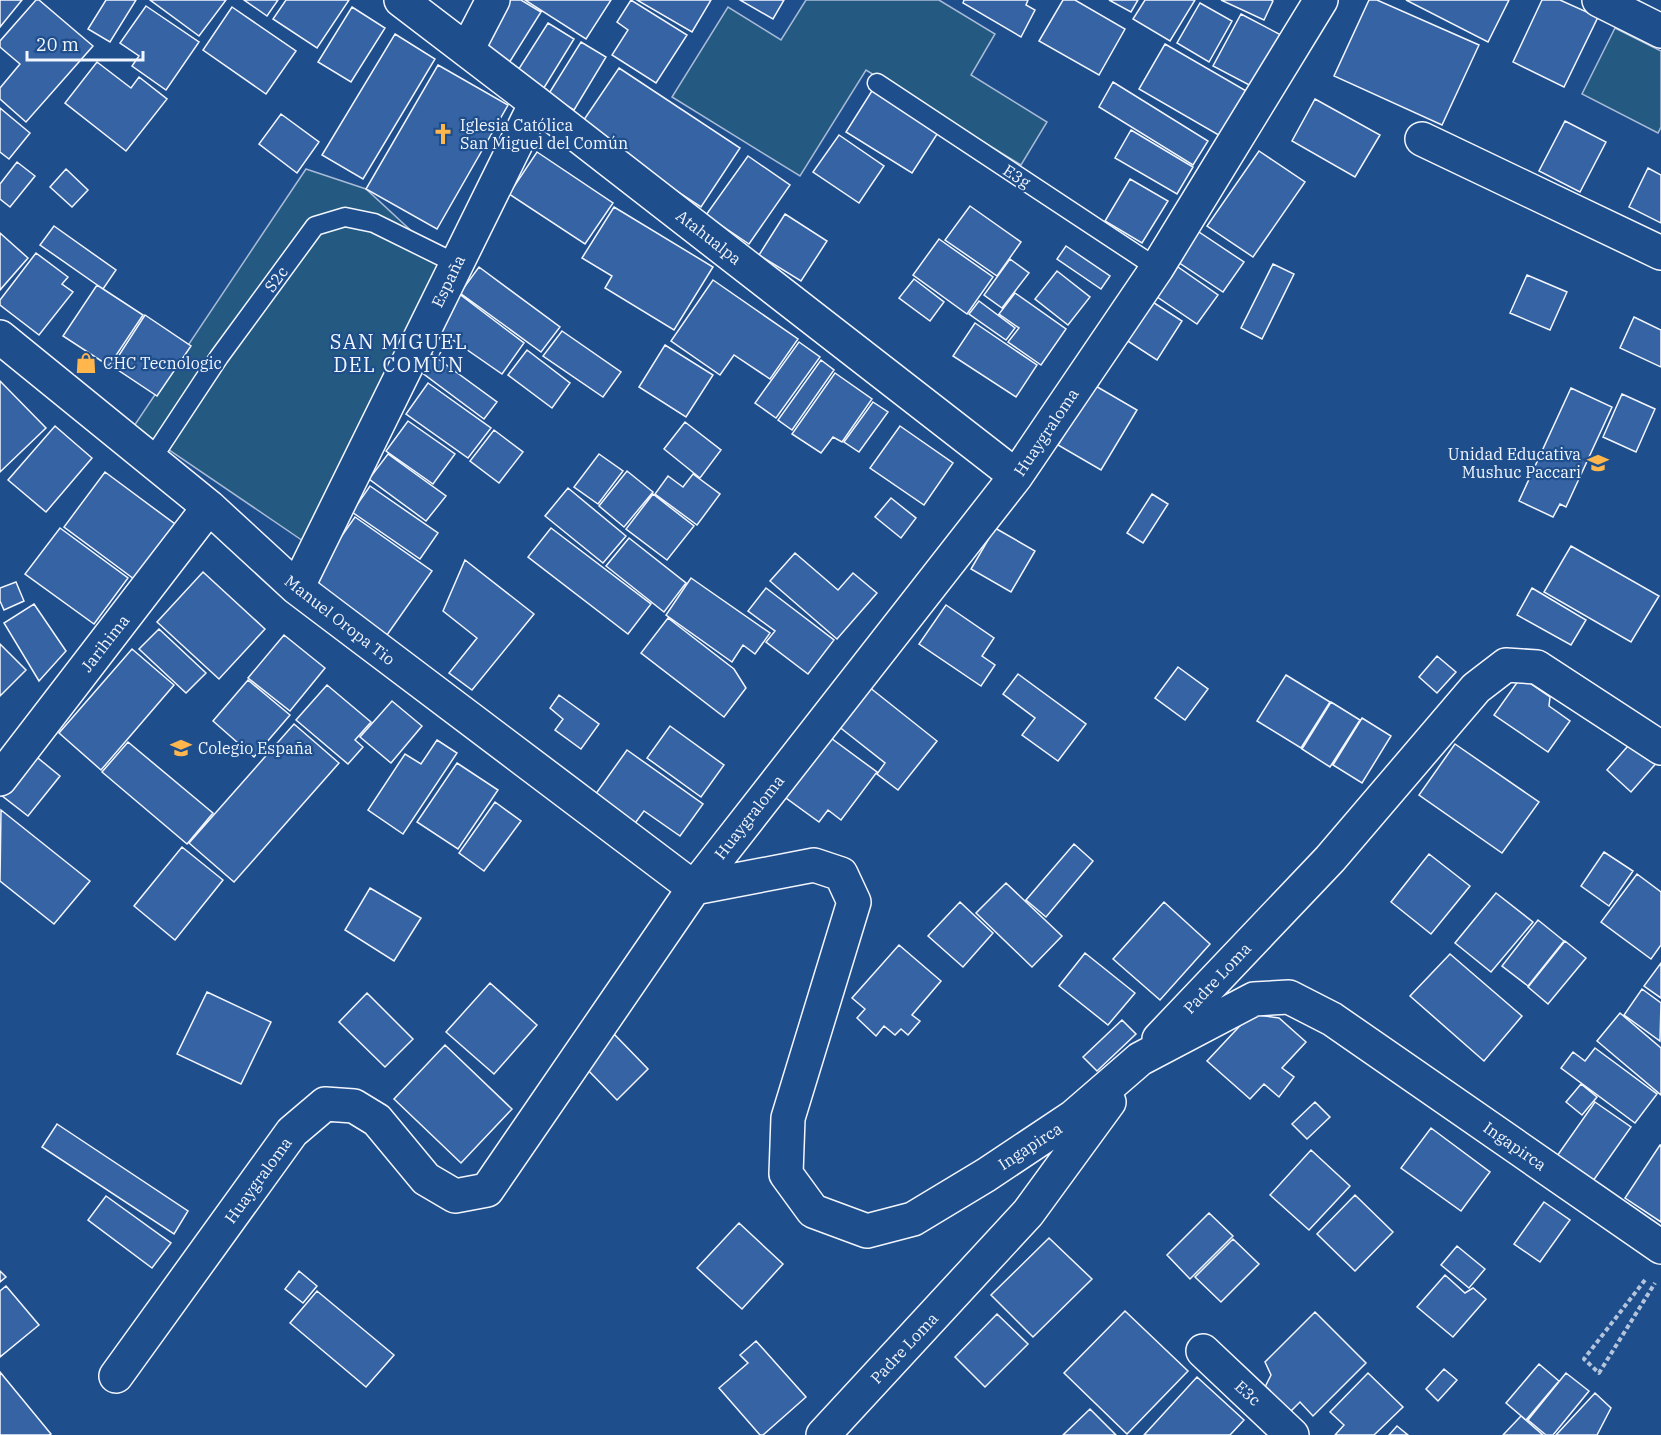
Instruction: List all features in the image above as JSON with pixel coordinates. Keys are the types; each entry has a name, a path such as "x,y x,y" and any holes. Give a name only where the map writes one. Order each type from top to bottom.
{"street":[{"name":"Atahualpa","path":"401,0 1016,476"},
{"path":"467,50 493,0"},
{"name":"Huaygraloma","path":"116,1376 292,1132 325,1104 354,1106 377,1120 426,1179 455,1196 487,1190 693,888 1016,476 1157,268 1321,0"},
{"path":"1599,0 1661,32"},
{"name":"España","path":"297,588 536,103"},
{"path":"1422,139 1661,253"},
{"name":"Manuel Oropa Tio","path":"0,337 209,507 297,588 693,888"},
{"name":"Jarihima","path":"0,779 209,507"},
{"name":"Padre Loma","path":"823,1435 1028,1213 1140,1059 1330,859 1476,688 1506,665 1537,667 1661,748"},
{"name":"Ingapirca","path":"693,888 814,865 841,874 854,902 788,1118 786,1174 813,1211 867,1231 914,1219 986,1175 1073,1117 1140,1059 1254,999 1289,997 1332,1019 1661,1247"},
{"name":"E3c","path":"1203,1351 1292,1435"}],"lane":[{"name":"E3g","path":"877,84 1157,268"},
{"name":"S2c","path":"151,460 219,357 315,226 345,217 374,223 457,264"}],"path":[{"path":"1648,1277 1584,1359 1599,1373 1657,1280 1661,1282"}],"shaded area":[{"path":"806,0 939,0 995,34 971,75 1047,122 1021,165 866,70 800,176 672,97 728,7 781,40"},
{"path":"1615,28 1661,51 1661,127 1658,133 1582,94"},
{"path":"306,169 366,189 445,262 306,543 134,426"}],"building":[{"path":"0,0 22,0 0,27"},
{"path":"36,0 39,0 93,46 26,122 0,99 0,88 20,64 0,47 0,41"},
{"path":"106,0 136,0 110,42 88,29"},
{"path":"150,0 226,0 199,36"},
{"path":"244,0 278,0 267,16"},
{"path":"286,0 349,0 317,48 273,19"},
{"path":"509,0 521,0 541,12 509,63 481,46"},
{"path":"525,0 611,0 586,39"},
{"path":"631,0 687,35 656,83 612,55 628,30 617,22"},
{"path":"637,0 711,0 692,32"},
{"path":"740,0 784,0 773,19"},
{"path":"964,0 1028,0 1026,5 1035,10 1021,37 963,3"},
{"path":"1063,0 1075,0 1125,29 1099,75 1039,41"},
{"path":"1109,0 1138,0 1131,12"},
{"path":"1145,0 1195,0 1170,41 1133,19"},
{"path":"1221,0 1271,0 1273,1 1264,20"},
{"path":"1369,0 1377,0 1479,45 1442,125 1334,76"},
{"path":"1406,0 1509,0 1488,42"},
{"path":"1542,0 1560,0 1598,17 1564,87 1513,62"},
{"path":"1200,3 1232,21 1209,62 1177,43"},
{"path":"146,6 199,42 166,90 132,66 139,56 120,43"},
{"path":"232,7 296,51 266,94 203,50"},
{"path":"352,7 385,28 351,82 318,62"},
{"path":"1241,14 1281,35 1253,87 1213,66"},
{"path":"548,23 574,39 542,91 515,75"},
{"path":"395,34 435,59 363,179 322,155"},
{"path":"581,42 606,57 574,110 548,95"},
{"path":"1165,44 1248,92 1222,137 1139,89"},
{"path":"97,62 131,88 139,77 167,99 126,151 65,103"},
{"path":"438,65 508,105 437,229 366,189"},
{"path":"619,68 740,148 701,207 579,127"},
{"path":"1113,82 1208,141 1193,165 1099,107"},
{"path":"875,86 941,128 912,173 846,132"},
{"path":"1315,99 1380,135 1355,177 1292,141"},
{"path":"0,108 30,133 9,159 0,152"},
{"path":"281,114 319,142 297,173 259,144"},
{"path":"1565,121 1606,142 1580,192 1539,171"},
{"path":"1131,130 1193,167 1177,194 1115,158"},
{"path":"839,135 884,166 859,203 813,172"},
{"path":"1259,151 1305,182 1253,257 1207,226"},
{"path":"537,152 613,203 585,244 509,194"},
{"path":"748,156 790,185 749,244 706,215"},
{"path":"17,162 35,176 10,207 0,199 0,184"},
{"path":"1648,168 1661,175 1661,223 1629,207"},
{"path":"66,169 88,190 72,207 50,187"},
{"path":"1130,179 1168,201 1142,243 1105,221"},
{"path":"970,206 1021,242 997,276 945,240"},
{"path":"614,207 713,267 674,330 605,288 612,276 582,258"},
{"path":"785,214 827,241 801,281 759,255"},
{"path":"54,226 116,270 103,289 40,245"},
{"path":"1193,228 1244,262 1223,292 1172,258"},
{"path":"0,233 28,258 0,290"},
{"path":"939,239 993,277 967,314 913,275"},
{"path":"1066,246 1110,276 1101,289 1057,259"},
{"path":"36,253 68,277 62,284 73,292 39,335 0,305 0,300"},
{"path":"1010,259 1029,273 1002,308 984,295"},
{"path":"1168,260 1218,295 1197,324 1147,290"},
{"path":"1273,264 1294,274 1262,339 1241,328"},
{"path":"479,267 560,327 541,352 460,293"},
{"path":"1057,271 1090,297 1068,325 1035,299"},
{"path":"1527,275 1567,292 1550,330 1510,313"},
{"path":"914,279 944,302 930,321 899,298"},
{"path":"713,280 798,339 770,379 734,355 720,375 671,341"},
{"path":"97,285 143,315 109,366 63,336"},
{"path":"458,293 524,343 502,374 440,331"},
{"path":"1015,293 1066,329 1041,365 1008,342 1019,328 999,314"},
{"path":"1145,297 1182,321 1157,360 1120,336"},
{"path":"979,301 1015,328 1006,340 969,314"},
{"path":"145,315 191,346 157,396 112,366"},
{"path":"1634,317 1661,330 1661,367 1620,348"},
{"path":"975,323 1037,365 1016,397 953,356"},
{"path":"562,331 621,372 603,397 543,356"},
{"path":"799,342 820,357 776,418 755,403"},
{"path":"665,345 713,375 686,417 639,387"},
{"path":"527,350 570,383 552,408 508,375"},
{"path":"430,353 497,402 484,419 417,369"},
{"path":"821,360 834,370 792,430 778,420"},
{"path":"835,373 872,399 842,442 833,437 821,453 792,434"},
{"path":"0,381 46,428 0,472"},
{"path":"428,383 491,428 468,458 406,414"},
{"path":"1094,385 1137,410 1101,470 1058,445"},
{"path":"1571,388 1612,407 1566,507 1560,504 1553,517 1519,501"},
{"path":"1622,394 1655,409 1636,452 1603,437"},
{"path":"873,402 888,412 859,452 844,442"},
{"path":"408,421 455,454 433,484 386,451"},
{"path":"685,422 721,450 700,478 664,449"},
{"path":"55,426 92,458 46,512 8,480"},
{"path":"900,426 953,463 924,505 870,468"},
{"path":"494,430 523,452 499,483 470,461"},
{"path":"388,454 446,496 426,521 369,479"},
{"path":"599,454 623,471 598,504 574,487"},
{"path":"627,471 653,492 624,527 599,506"},
{"path":"105,472 175,524 134,579 64,527"},
{"path":"693,474 720,494 697,525 655,494 668,476 683,487"},
{"path":"370,486 438,533 420,559 352,512"},
{"path":"568,488 626,536 603,563 545,516"},
{"path":"653,494 694,526 667,560 626,529"},
{"path":"1152,494 1168,504 1143,543 1127,533"},
{"path":"891,498 916,518 901,538 875,517"},
{"path":"355,517 432,571 387,635 310,581"},
{"path":"60,528 128,578 94,624 25,574"},
{"path":"551,528 651,604 628,634 528,557"},
{"path":"995,528 1035,551 1011,592 971,569"},
{"path":"629,538 686,583 664,612 606,566"},
{"path":"1571,546 1659,596 1631,642 1544,592"},
{"path":"795,553 838,590 853,573 877,593 837,639 770,581"},
{"path":"465,560 534,614 472,690 449,673 477,638 443,611"},
{"path":"203,572 265,629 219,679 157,622"},
{"path":"691,578 770,633 755,654 743,645 732,662 666,615"},
{"path":"16,582 24,601 4,610 0,601 0,588"},
{"path":"766,588 834,640 808,674 766,642 775,631 748,611"},
{"path":"1532,588 1586,620 1571,645 1517,615"},
{"path":"34,604 66,651 39,681 4,623"},
{"path":"946,605 994,638 982,656 995,665 981,686 919,644"},
{"path":"668,618 734,669 746,688 724,717 641,653"},
{"path":"159,629 206,673 186,693 139,649"},
{"path":"284,635 325,668 290,711 248,678"},
{"path":"0,644 26,670 0,696"},
{"path":"132,649 174,685 101,770 59,733"},
{"path":"1437,656 1456,672 1437,693 1419,677"},
{"path":"1178,667 1208,689 1185,720 1155,698"},
{"path":"1018,674 1086,724 1058,761 1022,735 1035,718 1003,694"},
{"path":"1286,675 1330,702 1301,748 1257,721"},
{"path":"1521,677 1550,697 1549,706 1570,721 1548,752 1494,715"},
{"path":"248,680 290,715 254,757 213,721"},
{"path":"864,683 937,741 898,790 877,774 885,763 833,722"},
{"path":"327,685 371,722 355,740 363,747 348,764 296,720"},
{"path":"559,695 599,724 581,749 555,730 563,719 550,708"},
{"path":"392,701 422,726 391,763 360,737"},
{"path":"1331,702 1360,720 1330,767 1302,749"},
{"path":"1362,718 1391,736 1362,783 1333,765"},
{"path":"294,724 339,763 234,882 189,843"},
{"path":"670,726 724,765 701,797 647,758"},
{"path":"820,730 877,772 841,820 828,810 819,822 775,790"},
{"path":"1634,739 1659,760 1631,792 1607,770"},
{"path":"437,740 457,753 403,834 368,810 405,754 421,764"},
{"path":"128,742 213,813 187,844 102,772"},
{"path":"1455,744 1539,802 1502,853 1419,795"},
{"path":"627,750 703,804 680,836 644,811 630,830 590,802"},
{"path":"33,754 60,776 28,816 1,795"},
{"path":"457,763 498,790 458,849 417,822"},
{"path":"495,802 521,821 484,871 459,853"},
{"path":"1,810 90,881 54,924 0,881"},
{"path":"1074,844 1093,861 1046,917 1026,900"},
{"path":"182,847 223,880 175,940 134,906"},
{"path":"1604,852 1633,871 1609,906 1581,886"},
{"path":"1429,854 1470,886 1431,934 1391,902"},
{"path":"1637,874 1661,892 1661,945 1651,959 1601,922"},
{"path":"1006,883 1062,936 1032,967 976,913"},
{"path":"370,888 421,918 394,961 345,930"},
{"path":"1496,893 1533,922 1491,972 1455,943"},
{"path":"960,902 993,933 963,967 928,936"},
{"path":"1164,902 1210,944 1160,1000 1113,959"},
{"path":"1538,920 1564,941 1528,986 1502,966"},
{"path":"1565,941 1586,958 1548,1004 1528,987"},
{"path":"899,945 941,981 912,1015 920,1021 908,1035 901,1029 895,1035 884,1026 876,1036 857,1018 865,1009 852,998"},
{"path":"1085,953 1135,993 1108,1025 1059,986"},
{"path":"1450,954 1522,1016 1484,1061 1410,996"},
{"path":"1661,963 1661,998 1644,986"},
{"path":"490,983 537,1025 494,1074 446,1032"},
{"path":"1642,989 1661,1003 1660,1041 1624,1015"},
{"path":"207,992 271,1022 241,1084 177,1054"},
{"path":"367,993 413,1039 385,1067 339,1022"},
{"path":"1620,1013 1661,1048 1661,1095 1597,1041"},
{"path":"1251,1014 1279,1018 1306,1042 1282,1068 1294,1077 1279,1097 1264,1084 1250,1099 1207,1061"},
{"path":"1122,1020 1136,1034 1097,1071 1083,1057"},
{"path":"614,1034 648,1069 617,1100 583,1065"},
{"path":"445,1045 512,1109 461,1163 394,1099"},
{"path":"1595,1048 1657,1094 1635,1123 1561,1068 1573,1052 1585,1061"},
{"path":"1581,1084 1597,1097 1582,1115 1566,1102"},
{"path":"1315,1102 1330,1117 1307,1139 1292,1124"},
{"path":"1595,1102 1631,1127 1593,1181 1557,1156"},
{"path":"57,1124 188,1211 174,1234 42,1147"},
{"path":"1431,1128 1490,1172 1461,1211 1401,1168"},
{"path":"1661,1145 1661,1222 1625,1198"},
{"path":"1311,1150 1350,1186 1309,1230 1270,1195"},
{"path":"1355,1195 1393,1232 1355,1271 1317,1234"},
{"path":"106,1196 171,1243 152,1268 88,1220"},
{"path":"1544,1202 1570,1220 1540,1262 1514,1244"},
{"path":"1209,1213 1233,1236 1190,1279 1167,1255"},
{"path":"739,1223 783,1264 742,1309 697,1268"},
{"path":"1049,1238 1092,1279 1033,1337 991,1295"},
{"path":"1233,1239 1259,1264 1221,1302 1195,1277"},
{"path":"1457,1246 1485,1269 1469,1288 1441,1265"},
{"path":"0,1271 6,1277 0,1282"},
{"path":"299,1271 317,1286 303,1303 285,1289"},
{"path":"1445,1275 1465,1293 1473,1288 1486,1299 1453,1337 1417,1307"},
{"path":"6,1286 39,1325 0,1357 0,1291"},
{"path":"317,1291 394,1355 366,1387 290,1323"},
{"path":"1125,1311 1188,1371 1127,1434 1064,1373"},
{"path":"1315,1312 1366,1363 1313,1416 1300,1402 1288,1414 1264,1389 1271,1375 1265,1362"},
{"path":"997,1314 1028,1344 985,1387 955,1357"},
{"path":"756,1341 806,1397 763,1435 760,1435 719,1388 748,1363 740,1355"},
{"path":"1539,1364 1559,1381 1526,1420 1506,1403"},
{"path":"1444,1369 1457,1380 1438,1401 1426,1389"},
{"path":"0,1372 51,1434 0,1435"},
{"path":"1368,1373 1403,1407 1374,1435 1335,1435 1344,1425 1330,1412"},
{"path":"1566,1373 1589,1391 1553,1435 1546,1435 1528,1420"},
{"path":"1197,1377 1244,1420 1230,1435 1144,1435"},
{"path":"1595,1393 1611,1408 1597,1435 1556,1435"},
{"path":"1090,1409 1116,1435 1063,1435"},
{"path":"1521,1416 1543,1435 1503,1435"},
{"path":"1397,1426 1408,1435 1389,1435"}],"place":[{"name":"Iglesia Católica San Miguel del Común","path":"443,134"},
{"name":"CHC Tecnologic","path":"86,363"},
{"name":"Unidad Educativa Mushuc Paccari","path":"1598,463"},
{"name":"Colegio España","path":"181,748"}],"district":[{"name":"SAN MIGUEL DEL COMÚN","path":"399,354"}]}
